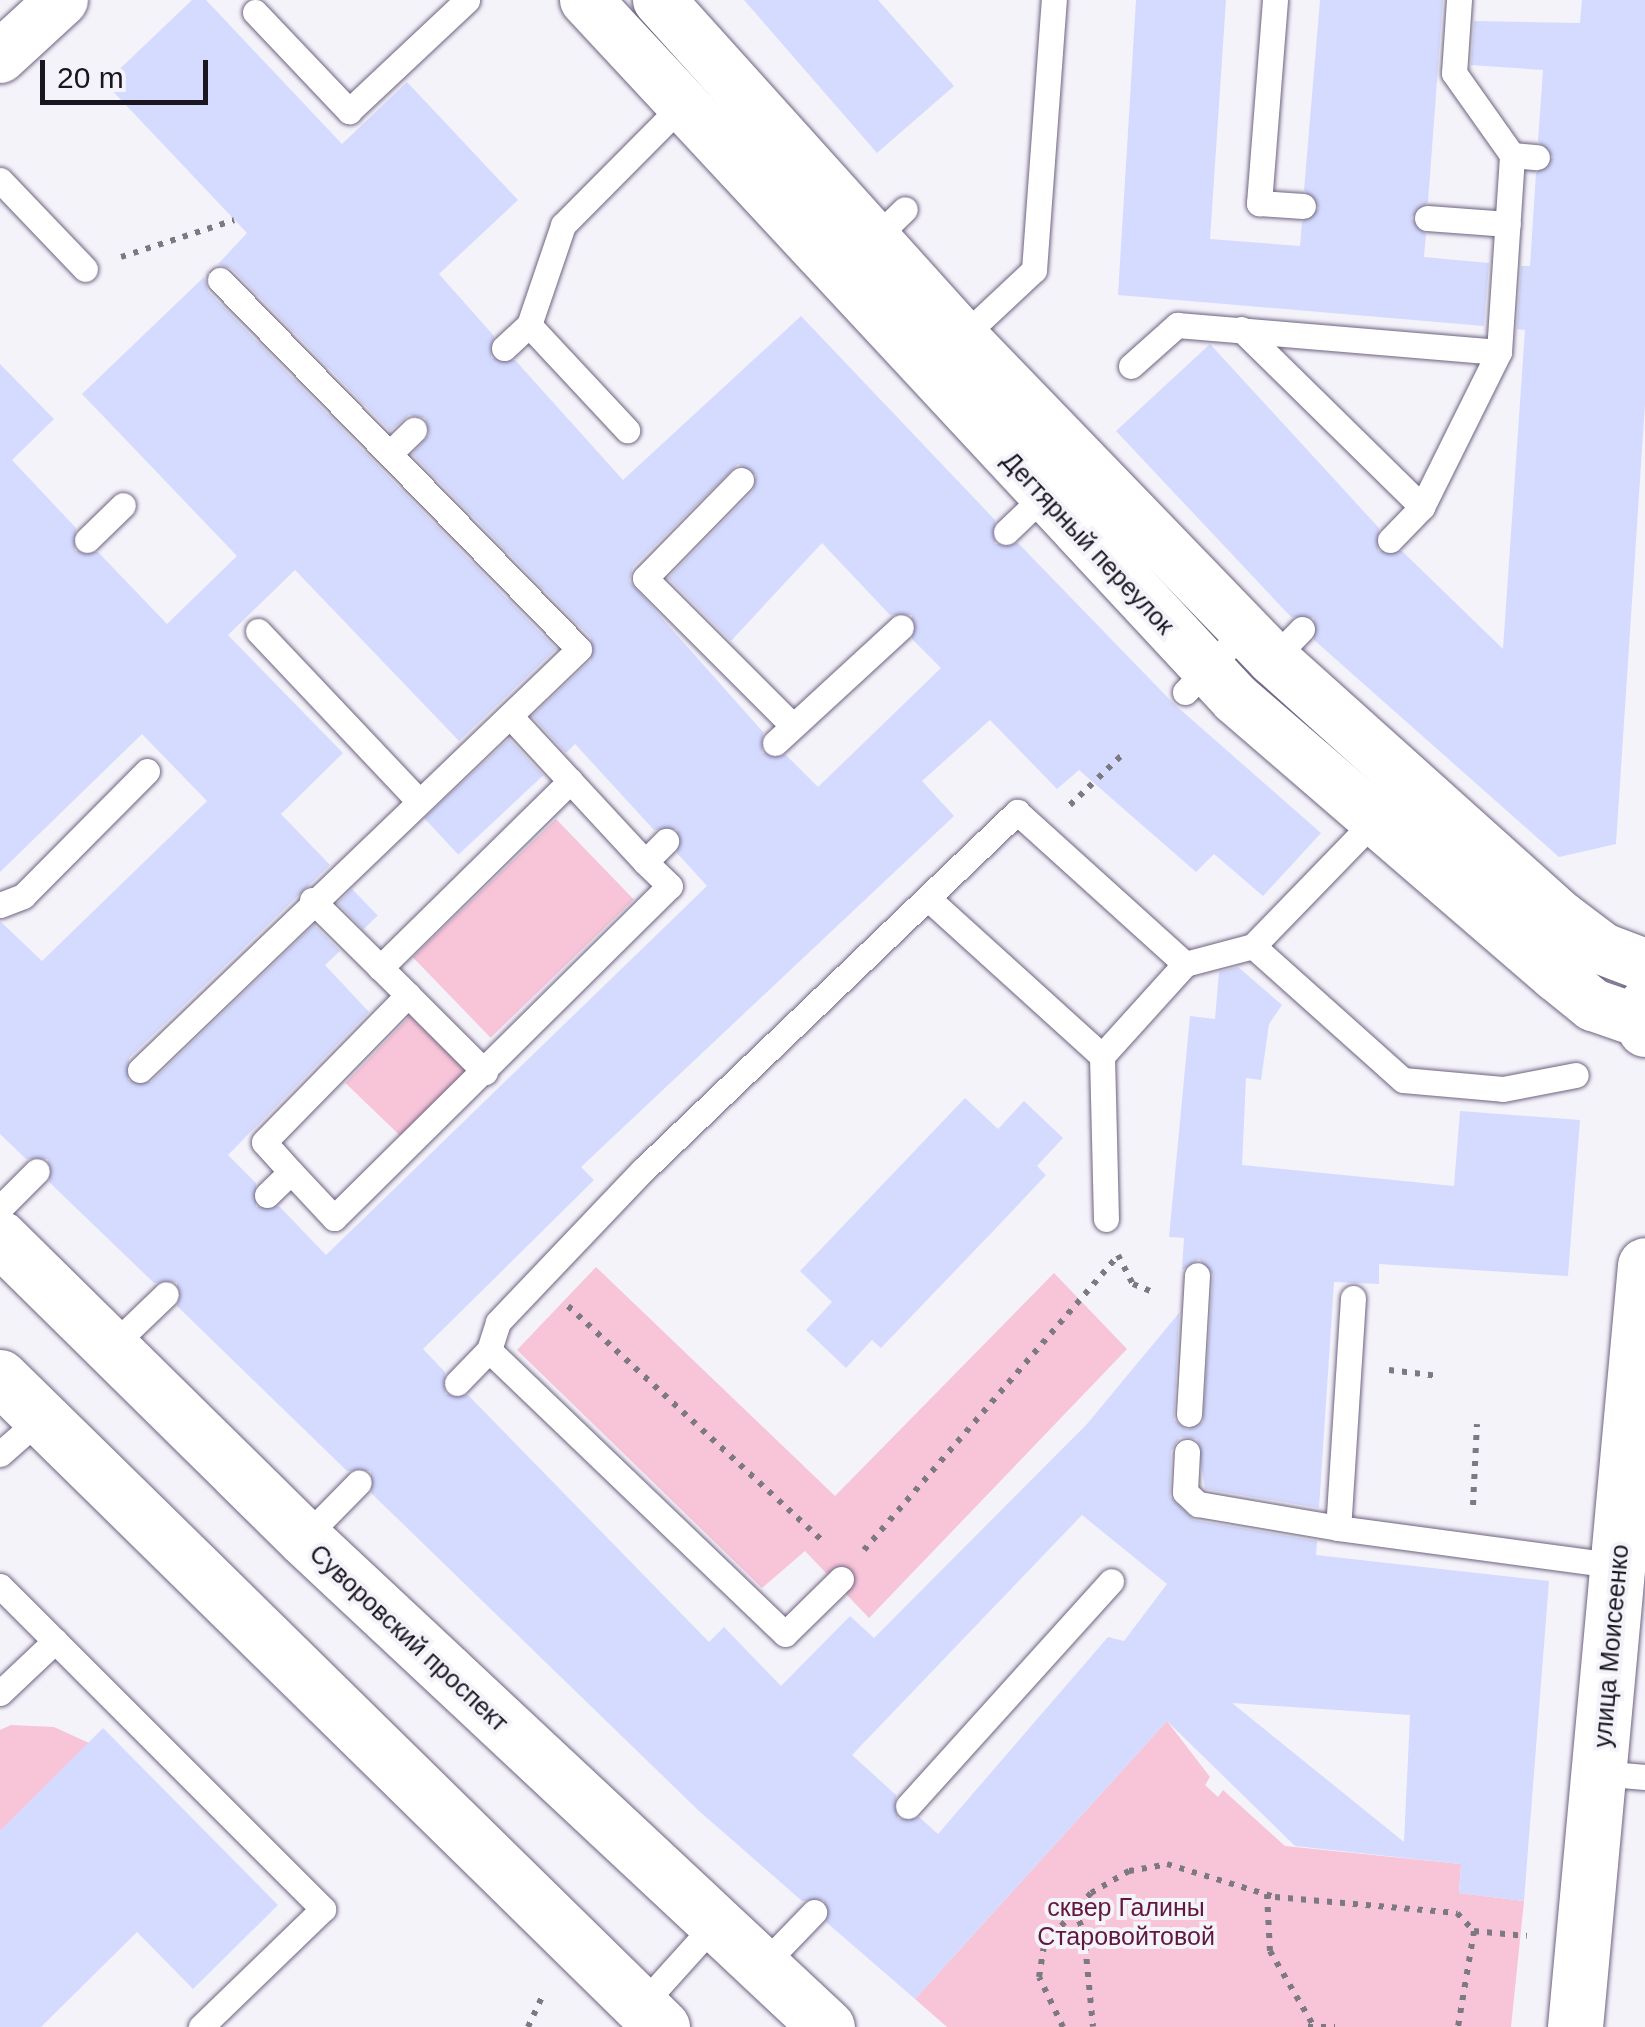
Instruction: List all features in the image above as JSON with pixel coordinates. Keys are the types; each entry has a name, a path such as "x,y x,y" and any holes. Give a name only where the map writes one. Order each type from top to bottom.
{"main road":[{"name":"Суворовский проспект","path":"0,1238 304,1538 714,1926 827,2027"},
{"name":"улица Моисеенко","path":"1575,2027 1622,1775 1619,1566 1645,1265"},
{"path":"0,1377 643,2020"}],"street":[{"path":"0,58 62,0"},
{"name":"Дегтярный переулок","path":"586,0 682,104 873,241"},
{"name":"Дегтярный переулок","path":"659,0 873,241 945,354 1062,479 1210,687 1593,1004 1645,1020"},
{"name":"Дегтярный переулок","path":"1062,479 1273,640 1410,783 1562,918 1603,949 1645,965"}],"lane":[{"path":"255,12 349,112 467,0"},
{"path":"945,354 1034,270 1054,0"},
{"path":"1275,0 1259,203 1303,206"},
{"path":"1390,540 1422,508 1500,352 1508,224 1524,156 1454,73 1459,0"},
{"path":"504,348 529,325 563,225 721,69"},
{"path":"0,180 85,269"},
{"path":"1427,218 1508,224"},
{"path":"140,1070 312,900 579,649 220,280"},
{"path":"529,325 627,430"},
{"path":"1131,366 1177,325 1500,352"},
{"path":"1240,328 1422,508"},
{"path":"391,452 414,430"},
{"path":"1006,532 1062,479"},
{"path":"741,480 645,578 784,734 901,627"},
{"path":"88,540 123,505"},
{"path":"258,632 419,801"},
{"path":"1210,687 1273,640"},
{"path":"1210,687 1273,640"},
{"path":"408,995 264,1142 334,1218 670,886 510,716"},
{"path":"0,905 23,896 147,771"},
{"path":"380,968 570,780"},
{"path":"1106,1219 1102,1056 1185,964 1253,946 1410,783"},
{"path":"457,1384 489,1350 498,1322 539,1279 1017,812 1185,964"},
{"path":"645,862 666,842"},
{"path":"928,898 1102,1056"},
{"path":"312,900 485,1072"},
{"path":"1253,946 1403,1080 1503,1090 1576,1076"},
{"path":"0,1208 38,1171"},
{"path":"267,1195 291,1172"},
{"path":"1189,1414 1196,1275"},
{"path":"110,1348 166,1294"},
{"path":"1338,1528 1352,1298"},
{"path":"489,1350 785,1634 842,1566"},
{"path":"0,1454 41,1418"},
{"path":"1187,1452 1185,1492 1198,1504 1338,1528 1619,1566"},
{"path":"304,1538 359,1482"},
{"path":"908,1806 1111,1581"},
{"path":"0,1586 324,1909 201,2027"},
{"path":"0,1693 55,1641"},
{"path":"760,1968 814,1912"},
{"path":"643,2020 714,1926"}],"path":[{"path":"85,269 234,220"},
{"path":"1040,834 1123,754"},
{"path":"539,1279 842,1566 1118,1255"},
{"path":"1470,1546 1477,1424"},
{"path":"1063,2027 1039,1977 1044,1945 1074,1910 1129,1870 1167,1864 1267,1894 1457,1913 1474,1931 1521,1935"},
{"path":"1267,1894 1273,1961 1310,2026 1335,2027"},
{"path":"1074,1910 1084,1932 1093,2027"},
{"path":"1458,2027 1474,1931"},
{"path":"528,2027 544,1994"}],"green space":[{"path":"556,819 634,900 491,1038 413,957"},
{"path":"410,1016 466,1070 402,1137 345,1083"},
{"path":"596,1267 835,1496 1054,1273 1127,1349 869,1618 805,1551 762,1588 517,1350"},
{"name":"сквер Галины Старовойтовой","path":"1167,1721 1210,1777 1205,1785 1218,1797 1223,1790 1285,1846 1461,1864 1459,1893 1524,1901 1511,2027 947,2027 915,1999"},
{"path":"11,1725 54,1727 89,1743 0,1831 0,1730"}],"building":[{"path":"192,0 206,0 342,144 407,82 518,200 439,274 494,336 491,358 515,360 623,480 801,316 995,520 995,544 1018,543 1174,704 1321,833 1263,896 1214,854 1196,872 1079,770 1057,789 990,720 922,781 954,816 581,1167 594,1180 423,1349 445,1372 445,1394 468,1395 709,1642 724,1627 781,1686 850,1616 874,1638 1087,1424 1179,1313 1174,1420 1187,1430 1203,1422 1213,1275 1199,1259 1182,1270 1184,1238 1169,1237 1190,1016 1215,1019 1219,972 1238,967 1282,1005 1269,1024 1261,1080 1246,1078 1242,1165 1454,1186 1460,1111 1580,1120 1568,1276 1379,1264 1379,1284 1334,1282 1319,1508 1205,1489 1197,1439 1180,1437 1171,1451 1170,1497 1194,1520 1317,1541 1316,1555 1549,1581 1524,1901 1459,1893 1461,1864 1295,1846 1167,1721 915,1999 826,1922 824,1900 802,1901 699,1811 371,1493 371,1471 347,1471 177,1306 177,1282 154,1283 49,1182 48,1159 26,1159 0,1134 0,921 42,961 207,801 142,734 0,872 0,364 54,419 12,460 76,528 75,551 98,552 167,624 237,556 82,394 204,277 208,291 556,649 459,741 295,570 228,635 343,753 281,814 330,865 129,1058 128,1080 151,1082 314,925 340,951 325,965 369,1012 228,1155 256,1183 256,1207 279,1206 326,1255 707,886 677,853 677,829 654,830 575,744 566,753 532,716 591,660 591,638 412,454 429,435 425,418 409,415 390,431 232,269 218,264 247,233 105,83","holes":["738,464 756,475 753,491 668,578 731,641 822,543 890,615 912,615 912,639 941,668 818,787 786,755 762,753 763,732 629,581 633,567","1082,1515 1167,1584 1124,1641 1108,1637 938,1834 919,1817 898,1819 896,1795 852,1755","1232,1703 1410,1715 1404,1842"]},
{"path":"744,0 878,0 954,86 877,153"},
{"path":"1136,0 1226,0 1210,239 1300,246 1302,222 1319,208 1304,190 1320,0 1443,0 1428,202 1411,218 1426,234 1424,257 1489,263 1484,326 1118,295"},
{"path":"1582,0 1645,0 1645,404 1616,844 1559,857 1314,640 1314,618 1291,617 1116,431 1210,344 1379,528 1378,551 1402,551 1503,649 1525,330 1517,329 1521,266 1530,266 1536,173 1553,157 1538,141 1543,70 1471,65 1474,21 1580,23"},
{"path":"509,739 543,776 458,855 424,818"},
{"path":"352,889 378,916 363,930 338,903"},
{"path":"965,1098 998,1129 1024,1101 1063,1138 1037,1166 1046,1175 999,1225 881,1348 872,1340 846,1368 806,1330 832,1302 800,1271"},
{"path":"103,1728 278,1905 193,1989 137,1932 41,2027 0,2027 0,1831"}]}
